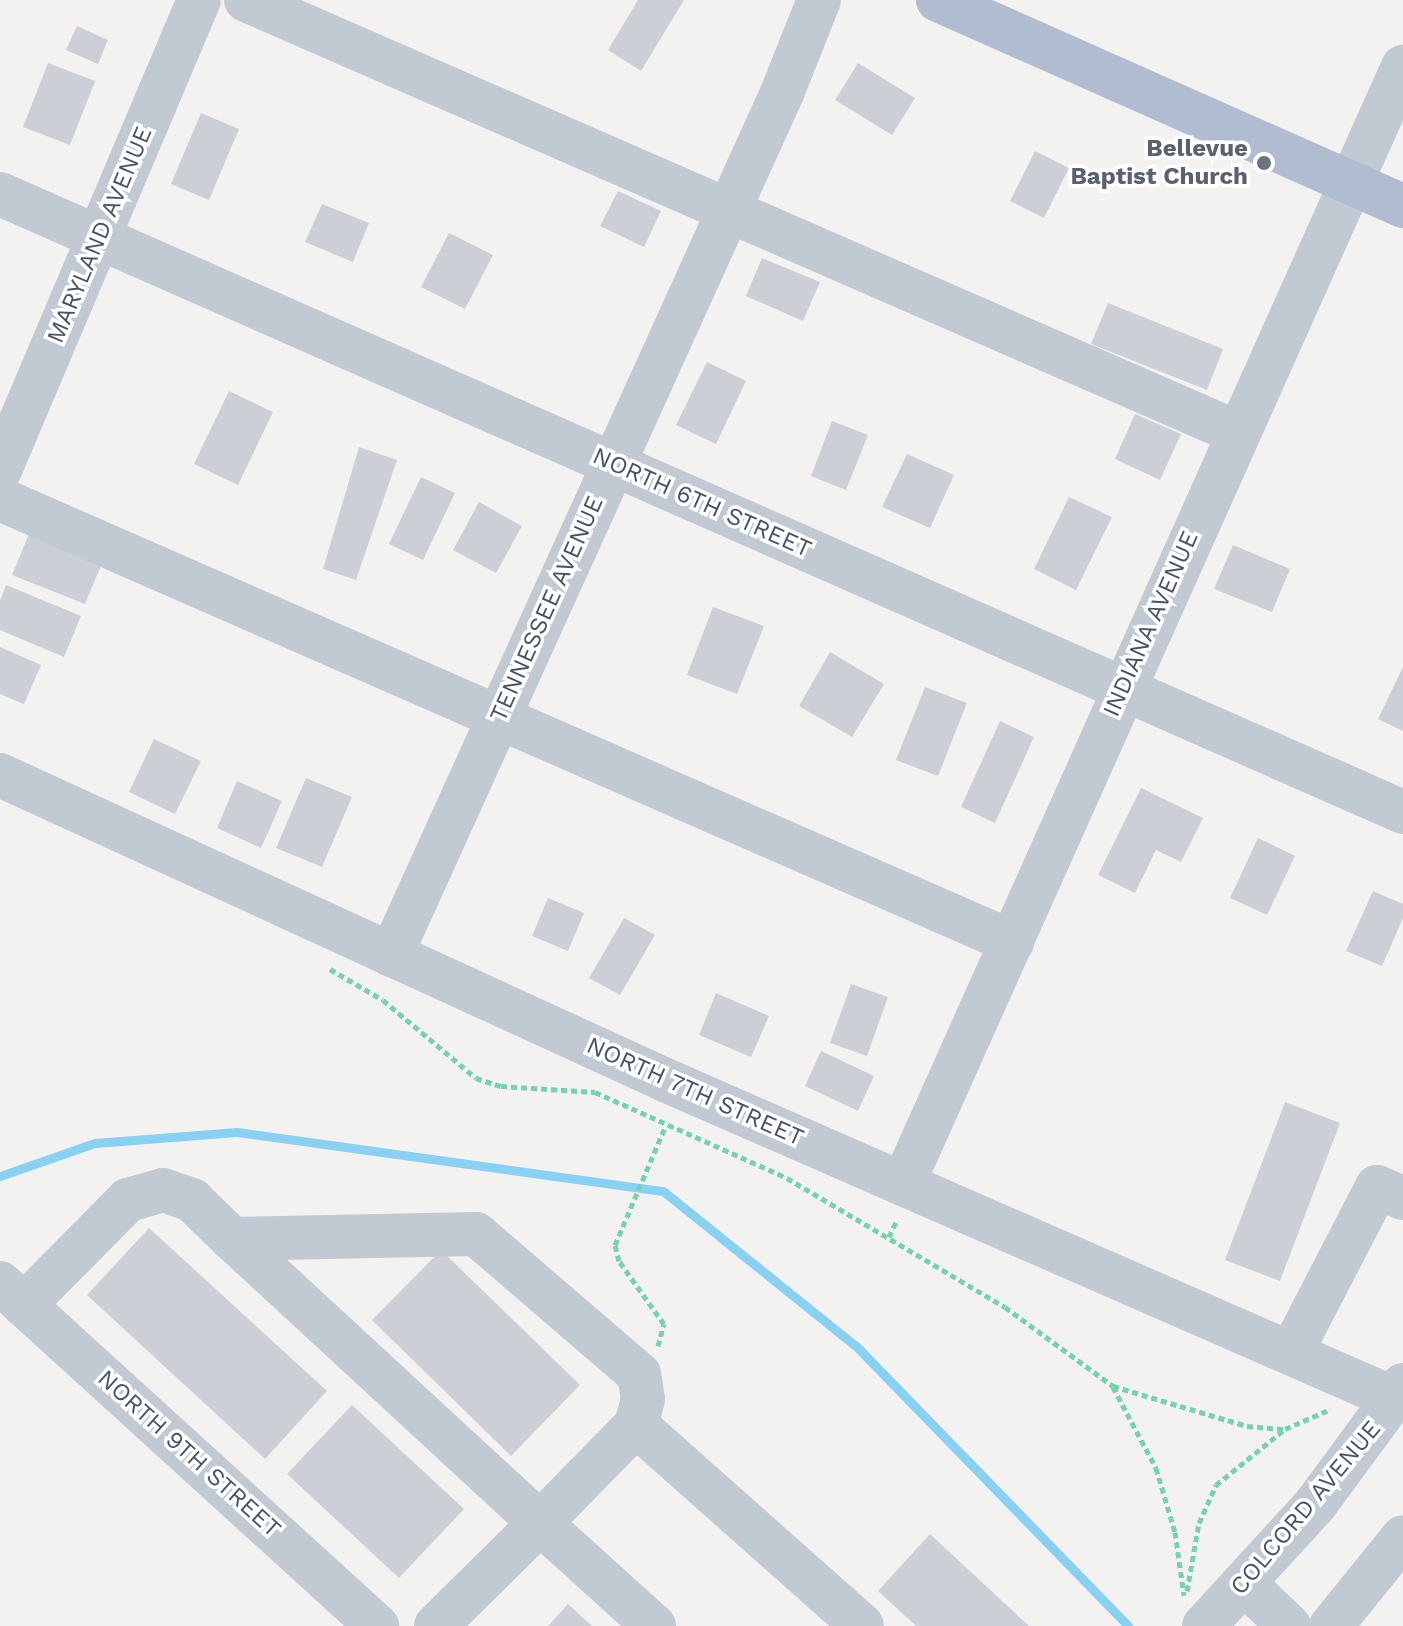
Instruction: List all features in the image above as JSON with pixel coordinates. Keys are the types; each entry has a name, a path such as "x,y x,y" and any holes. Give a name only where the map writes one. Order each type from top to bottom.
{"main road":[{"path":"938,0 1403,206"}],"street":[{"name":"MARYLAND AVENUE","path":"0,470 199,0"},
{"path":"246,0 1236,432"},
{"name":"TENNESSEE AVENUE","path":"391,955 728,211 819,0"},
{"name":"INDIANA AVENUE","path":"903,1184 1236,432 1403,67"},
{"name":"NORTH 6TH STREET","path":"0,194 1403,812"},
{"path":"0,499 1012,942"},
{"name":"NORTH 7TH STREET","path":"0,775 391,955 903,1184 1291,1353 1399,1392"},
{"path":"1291,1353 1377,1187 1403,1198"},
{"path":"12,1294 128,1200 163,1190 192,1200 654,1626"},
{"path":"232,1239 476,1234 639,1374 643,1399 636,1425 436,1626"},
{"name":"NORTH 9TH STREET","path":"12,1294 377,1626"},
{"name":"COLCORD AVENUE","path":"1204,1626 1315,1505 1399,1392"},
{"path":"636,1425 862,1626"},
{"path":"1331,1626 1403,1537"},
{"path":"1245,1584 1289,1626"}],"path":[{"path":"317,961 383,1000 476,1078 501,1086 595,1092 665,1127 787,1178 1005,1307 1113,1386 1247,1426 1285,1429"},
{"path":"639,1374 660,1342 664,1324 615,1253 622,1227 665,1127"},
{"path":"1113,1386 1156,1468 1175,1532 1185,1604 1199,1523 1216,1485 1285,1429 1343,1403"}],"building":[{"path":"638,0 684,0 641,71 608,50"},
{"path":"77,26 108,40 98,64 66,50"},
{"path":"48,63 95,81 70,145 23,127"},
{"path":"858,63 915,98 892,135 835,100"},
{"path":"201,113 239,129 209,200 171,184"},
{"path":"1035,151 1069,168 1044,218 1010,201"},
{"path":"618,191 661,211 644,247 600,226"},
{"path":"322,204 369,223 353,262 305,242"},
{"path":"449,233 493,255 465,309 421,287"},
{"path":"762,258 820,282 803,321 746,296"},
{"path":"1108,303 1223,349 1207,390 1091,344"},
{"path":"707,362 746,381 716,444 676,425"},
{"path":"229,391 273,412 238,485 194,464"},
{"path":"1135,414 1181,434 1160,480 1115,459"},
{"path":"832,421 868,435 846,490 811,476"},
{"path":"359,447 397,460 356,580 323,569"},
{"path":"907,454 954,475 930,528 882,507"},
{"path":"421,477 455,493 423,560 389,544"},
{"path":"1069,497 1112,517 1076,590 1034,569"},
{"path":"479,502 522,526 496,573 453,550"},
{"path":"29,534 102,563 85,604 12,575"},
{"path":"1233,545 1290,569 1272,612 1214,589"},
{"path":"6,585 81,616 64,657 0,630 0,601"},
{"path":"713,607 764,626 737,694 687,675"},
{"path":"0,647 41,665 24,704 0,694"},
{"path":"830,652 884,684 852,737 799,706"},
{"path":"1403,667 1403,731 1378,719"},
{"path":"925,687 967,703 938,776 896,760"},
{"path":"1000,721 1034,737 995,823 961,807"},
{"path":"154,739 201,761 175,814 129,792"},
{"path":"306,778 352,797 322,867 276,848"},
{"path":"237,781 282,801 261,848 217,828"},
{"path":"1141,788 1203,818 1181,862 1156,850 1135,893 1098,875"},
{"path":"1258,838 1295,856 1267,915 1230,898"},
{"path":"1373,891 1403,904 1403,918 1382,966 1346,951"},
{"path":"548,898 584,913 568,951 532,936"},
{"path":"624,918 655,935 620,995 589,978"},
{"path":"851,984 888,997 867,1056 830,1043"},
{"path":"716,993 769,1016 751,1057 699,1035"},
{"path":"821,1051 874,1076 858,1111 805,1086"},
{"path":"1285,1102 1340,1123 1280,1281 1225,1260"},
{"path":"149,1228 327,1391 265,1459 87,1295"},
{"path":"441,1250 580,1385 511,1456 372,1320"},
{"path":"352,1405 464,1509 399,1578 287,1474"},
{"path":"930,1534 1029,1626 916,1626 878,1591"},
{"path":"568,1604 592,1626 548,1626"}],"waterway":[{"path":"0,1176 95,1143 237,1132 663,1191 856,1346 1128,1626"}],"place":[{"name":"Bellevue Baptist Church","path":"1264,163"}]}
